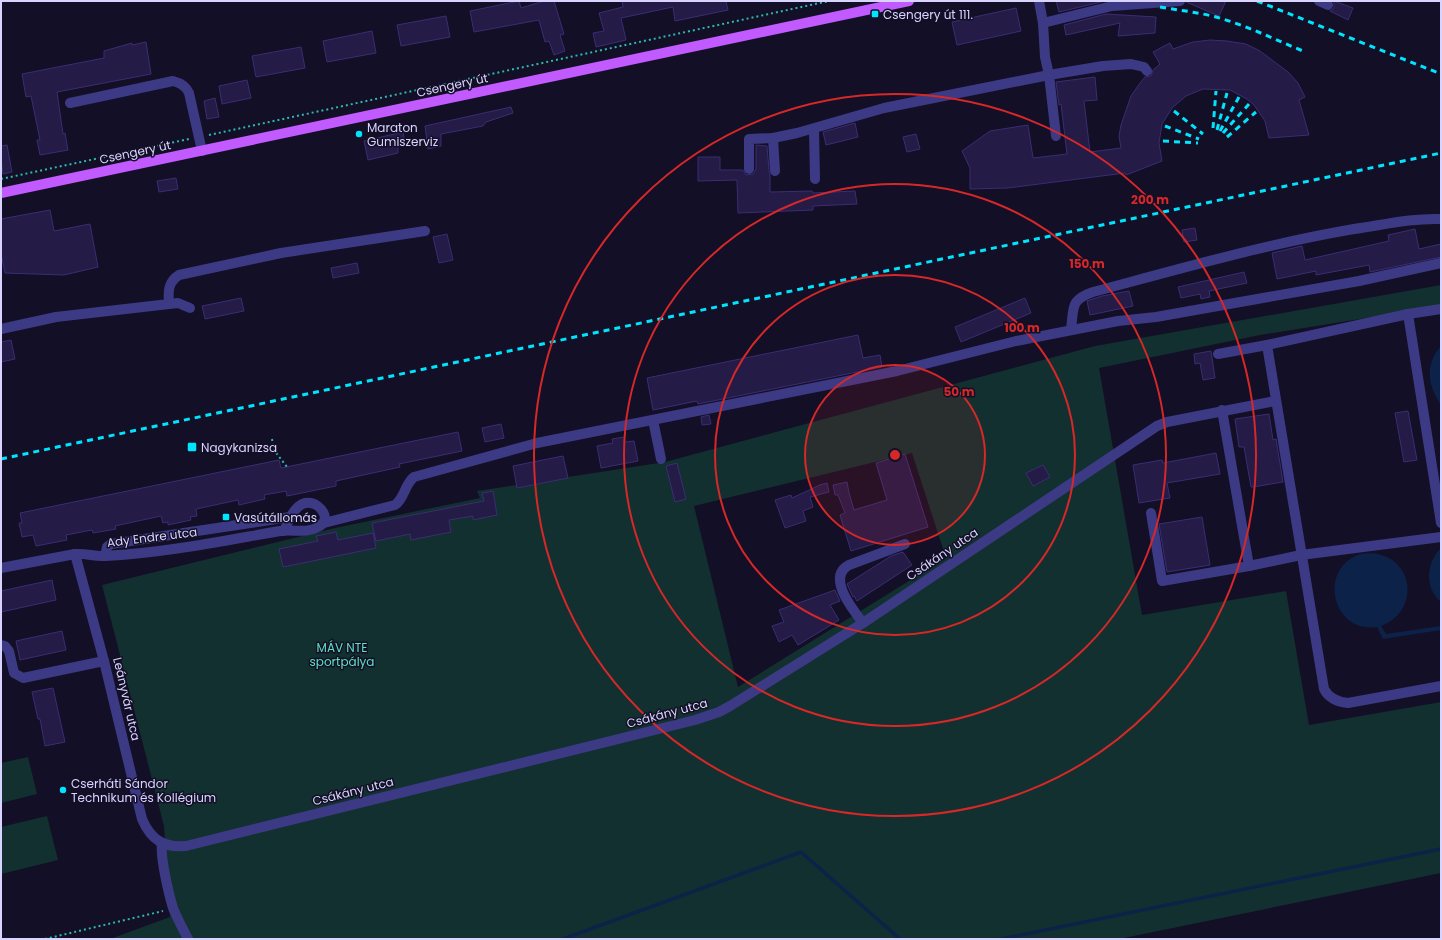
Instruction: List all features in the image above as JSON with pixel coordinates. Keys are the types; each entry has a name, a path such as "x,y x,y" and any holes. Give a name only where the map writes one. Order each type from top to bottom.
{"main road":[{"name":"Csengery út","path":"1,193 892,3 909,1"}],"street":[{"path":"1039,1 1043,23 1045,57 1049,75 1056,136"},
{"path":"1043,23 1112,6 1180,1"},
{"path":"749,169 749,139 773,138 814,129 884,108 1049,75 1103,66 1126,64 1138,65 1147,71"},
{"path":"70,103 173,81 178,82 187,88 189,93 202,151"},
{"path":"814,129 815,178"},
{"path":"773,138 775,171"},
{"path":"1071,329 1074,304 1082,296 1093,292 1196,264 1322,234 1420,218 1441,219"},
{"path":"169,304 168,291 170,284 179,275 281,254 425,232"},
{"name":"Ady Endre utca","path":"1,568 75,554 105,556 175,548 284,531 311,530 318,528 324,523 396,505 400,502 408,483 414,477 537,443 897,371 1016,341 1071,329 1118,321 1156,317 1360,280 1441,263"},
{"path":"1,329 56,317 178,303 190,308"},
{"path":"1218,354 1267,345 1408,314 1441,309"},
{"path":"1408,314 1441,523"},
{"path":"1267,345 1301,555 1326,694 1336,701 1348,703 1441,686"},
{"name":"Csákány utca","path":"162,844 186,846 708,716 730,706 863,623 1157,426 1167,422 1222,410 1275,401"},
{"path":"1222,410 1249,566"},
{"path":"653,420 661,459"},
{"path":"284,531 290,517 300,505 307,503 313,503 319,506 323,512 325,519 324,523"},
{"path":"1151,513 1162,581 1249,566 1301,555 1441,537"},
{"path":"105,556 106,547 111,544 290,517"},
{"path":"863,623 848,602 841,587 840,580 842,570 849,565 905,544"},
{"name":"Leányvár utca","path":"75,554 104,660 142,819 149,832 162,844"},
{"path":"1,645 5,646 9,651 14,673 23,678 104,660"},
{"path":"162,844 163,862 174,908 188,939"}],"path":[{"path":"1,180 829,1"},
{"path":"272,439 274,450 287,467"},
{"path":"45,939 174,908"}],"green space":[{"name":"MÁV NTE sportpálya","path":"1441,285 1441,306 1260,335 1099,368 1142,615 1286,591 1309,725 1441,702 1441,873 1119,939 110,939 170,917 164,826 102,585 335,528 480,498 477,491 665,462 1095,346","holes":["912,453 946,558 738,687 694,506"]},
{"path":"28,757 37,794 1,803 1,763"},
{"path":"47,816 58,860 1,874 1,827"}],"water":[{"path":"1441,346 1441,405 1433,390 1430,368 1436,353"},
{"path":"1441,548 1441,602 1432,590 1429,575 1432,561"},
{"path":"1374,553 1386,556 1396,563 1402,571 1408,589 1403,607 1398,615 1390,622 1381,626 1386,634 1441,626 1441,630 1383,639 1377,627 1362,626 1349,620 1341,610 1336,598 1335,585 1339,572 1347,561 1361,554"}],"building":[{"path":"519,1 521,8 544,1 554,1 564,34 560,35 565,51 554,55 549,41 545,42 539,20 474,32 470,11"},
{"path":"622,1 726,1 728,10 675,21 673,7 621,18 626,40 596,47 593,33 604,31 599,13 623,7"},
{"path":"1056,1 1101,1 1101,2 1059,12"},
{"path":"1186,1 1226,1 1219,16"},
{"path":"1334,1 1353,8 1348,20 1330,11 1334,8"},
{"path":"1016,8 1021,31 957,45 952,22"},
{"path":"1106,14 1156,17 1155,33 1118,36 1120,23 1066,35 1064,25"},
{"path":"446,16 450,37 401,46 397,25"},
{"path":"372,31 376,53 327,62 323,41"},
{"path":"1210,40 1246,44 1260,51 1288,72 1298,83 1305,97 1299,100 1309,135 1269,138 1265,121 1254,105 1247,99 1230,90 1203,89 1186,96 1172,108 1162,124 1159,143 1162,161 1126,175 1125,173 1008,188 970,189 970,168 962,151 990,131 1028,125 1033,158 1067,154 1061,104 1059,105 1056,82 1095,77 1097,100 1084,101 1090,152 1121,148 1119,136 1121,125 1131,96 1145,77 1151,76 1153,70 1160,64 1153,52 1170,43 1173,49 1193,42"},
{"path":"146,42 151,74 57,92 63,134 65,133 68,150 40,155 37,140 40,140 31,96 26,97 22,74 104,58 104,51 132,43 132,45"},
{"path":"301,47 305,68 256,77 252,56"},
{"path":"247,80 251,98 222,104 219,86"},
{"path":"215,98 219,117 207,119 204,101"},
{"path":"511,107 513,113 486,122 483,126 441,134 441,146 428,149 425,126"},
{"path":"855,123 858,137 826,145 823,132"},
{"path":"403,132 405,145 398,147 398,153 368,160 364,141"},
{"path":"916,134 920,149 907,152 903,137"},
{"path":"7,145 12,172 3,174 1,146"},
{"path":"756,145 767,146 770,192 812,191 813,193 855,191 857,204 813,206 813,210 738,213 737,180 698,181 698,157 720,157 720,170 743,170 746,175 753,174 756,169"},
{"path":"176,178 178,189 159,192 157,181"},
{"path":"50,210 54,231 90,224 98,267 64,275 5,273 1,254 1,219"},
{"path":"1195,228 1197,240 1184,242 1182,230"},
{"path":"1415,229 1419,249 1441,244 1441,257 1370,272 1369,265 1316,275 1316,271 1277,279 1272,253 1302,246 1305,260 1389,241 1388,235"},
{"path":"447,234 453,260 439,263 433,237"},
{"path":"357,263 359,273 333,278 331,268"},
{"path":"1244,272 1247,283 1209,291 1210,297 1201,299 1200,294 1181,298 1178,287"},
{"path":"1129,291 1133,306 1090,315 1087,301 1102,296"},
{"path":"241,298 244,311 205,319 202,306"},
{"path":"1025,298 1031,313 961,342 955,327"},
{"path":"858,335 863,358 880,355 882,367 698,404 697,401 653,410 647,378"},
{"path":"11,340 15,359 1,362 1,342"},
{"path":"1211,351 1215,378 1203,380 1200,363 1195,364 1194,354"},
{"path":"1408,411 1417,460 1404,462 1395,413"},
{"path":"1269,414 1273,440 1276,439 1283,482 1251,487 1244,447 1239,447 1235,419"},
{"path":"709,415 711,424 702,425 701,417"},
{"path":"501,424 504,438 485,442 482,428"},
{"path":"458,432 462,451 399,464 400,467 336,481 336,486 287,496 286,491 264,495 265,499 239,505 238,500 196,509 197,516 190,517 191,520 168,525 168,522 163,523 161,516 115,526 116,529 93,533 92,530 66,535 67,540 36,546 33,535 22,537 19,523 22,523 20,513 279,460 281,468"},
{"path":"624,437 625,442 634,441 638,461 601,468 597,446 613,443 612,439"},
{"path":"1216,453 1220,474 1167,483 1170,498 1139,503 1133,465 1162,460 1163,463"},
{"path":"905,454 928,527 851,551 840,515 845,513 838,495 835,495 833,485 847,482 854,510 887,500 876,463"},
{"path":"563,456 568,478 517,488 513,466"},
{"path":"677,463 686,499 675,502 666,466"},
{"path":"1043,465 1050,477 1033,486 1026,473"},
{"path":"827,483 829,492 810,497 813,507 803,511 806,521 785,528 775,500 791,495 792,498"},
{"path":"493,491 497,515 473,520 473,516 449,520 451,532 411,540 410,534 376,541 372,523 484,501 482,493"},
{"path":"1202,517 1210,565 1167,572 1159,524"},
{"path":"336,532 338,540 373,533 376,548 283,567 279,549 318,541 316,536"},
{"path":"903,552 912,565 857,601 854,596 853,597 847,584 891,556"},
{"path":"52,580 56,600 1,612 1,591"},
{"path":"835,590 840,601 830,605 839,620 798,645 792,635 779,642 772,626 784,622 779,610"},
{"path":"62,631 66,650 20,660 16,641"},
{"path":"53,688 65,742 45,746 40,719 38,719 32,692"}],"waterway":[{"path":"1001,939 1441,849"},
{"path":"563,939 801,852 900,939"}],"railway":[{"path":"1257,1 1441,74"},
{"path":"1160,7 1199,13 1224,19 1247,27 1303,51"},
{"path":"1213,128 1216,91"},
{"path":"1217,130 1227,93"},
{"path":"1220,131 1239,97"},
{"path":"1223,133 1249,104"},
{"path":"1174,111 1203,134"},
{"path":"1227,137 1256,112"},
{"path":"1165,126 1199,139"},
{"path":"1163,141 1198,143"},
{"path":"1,459 1441,153"}],"place":[{"name":"Csengery út 111.","path":"875,14"},
{"name":"Maraton Gumiszerviz","path":"359,134"},
{"name":"Nagykanizsa","path":"192,447"},
{"name":"Vasútállomás","path":"226,517"},
{"name":"Cserháti Sándor Technikum és Kollégium","path":"63,790"}]}
